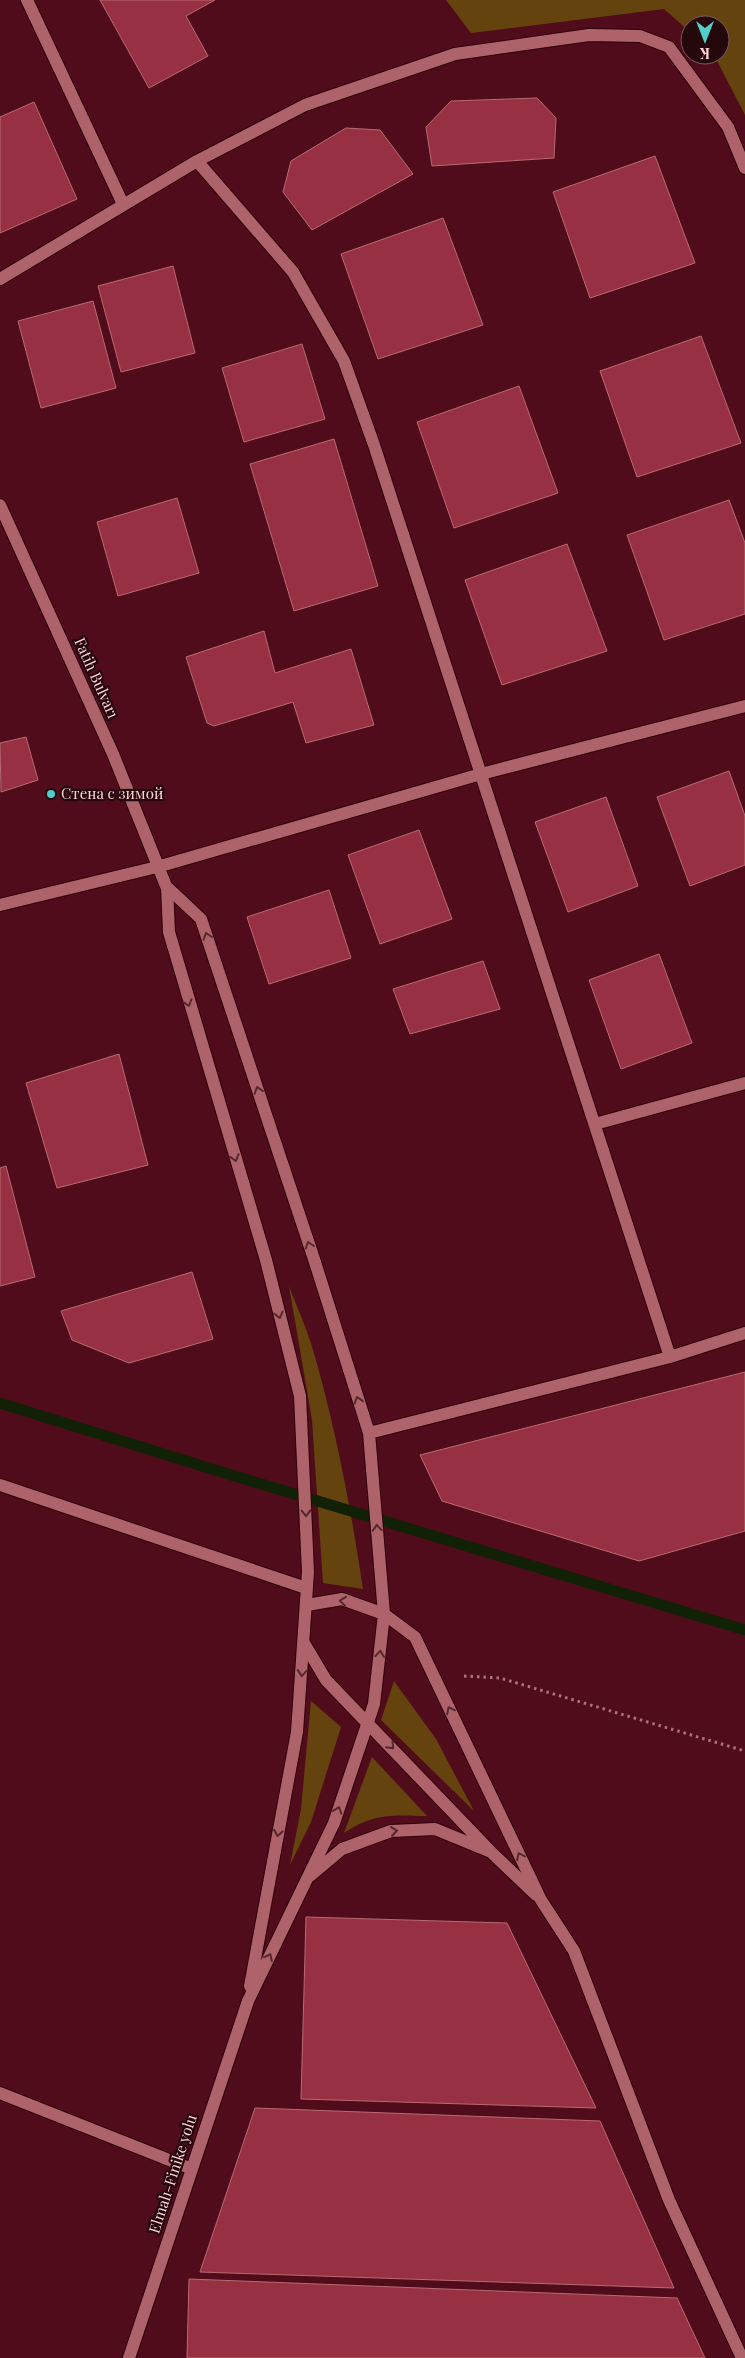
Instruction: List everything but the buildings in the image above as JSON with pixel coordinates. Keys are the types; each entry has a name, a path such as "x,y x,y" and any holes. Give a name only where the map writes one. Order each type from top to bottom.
{"street":[{"path":"27,0 123,204"},
{"path":"0,278 197,161 305,105 455,54 589,35 640,36 669,47 728,126 744,159"},
{"path":"197,161 293,272 344,361 377,454 670,1357"},
{"name":"Fatih Bulvarı","path":"0,505 113,754 157,867"},
{"path":"0,905 157,867 481,774 745,706"},
{"path":"157,867 167,887 202,918 369,1433 372,1464 384,1614 374,1704 334,1823 248,2001"},
{"path":"167,887 169,932 266,1260 300,1396 308,1572 297,1732 248,2001"},
{"path":"595,1124 745,1083"},
{"path":"369,1433 670,1357 745,1333"},
{"path":"0,1485 306,1588"},
{"path":"307,1605 342,1599 384,1614 415,1637 542,1900 574,1951 669,2200 742,2358"},
{"path":"304,1643 326,1680 491,1852 542,1900"},
{"path":"307,1878 342,1849 391,1831 435,1829 491,1852"},
{"name":"Elmalı-Finike yolu","path":"129,2358 248,2001"},
{"path":"0,2092 192,2169"}],"path":[{"path":"433,1674 500,1678 745,1751"}],"shaded area":[{"path":"446,0 745,0 745,115 719,65 730,65 730,15 680,15 680,23 664,9 471,33"},
{"path":"289,1286 311,1342 329,1409 348,1499 363,1589 323,1583 312,1420"},
{"path":"394,1681 436,1739 474,1811 381,1720"},
{"path":"311,1701 341,1727 311,1822 290,1865 301,1809"},
{"path":"372,1757 427,1816 393,1816 374,1819 354,1826 344,1833"}],"waterway":[{"path":"0,1403 745,1630"}],"place":[{"name":"Стена с зимой","path":"51,794"}]}
